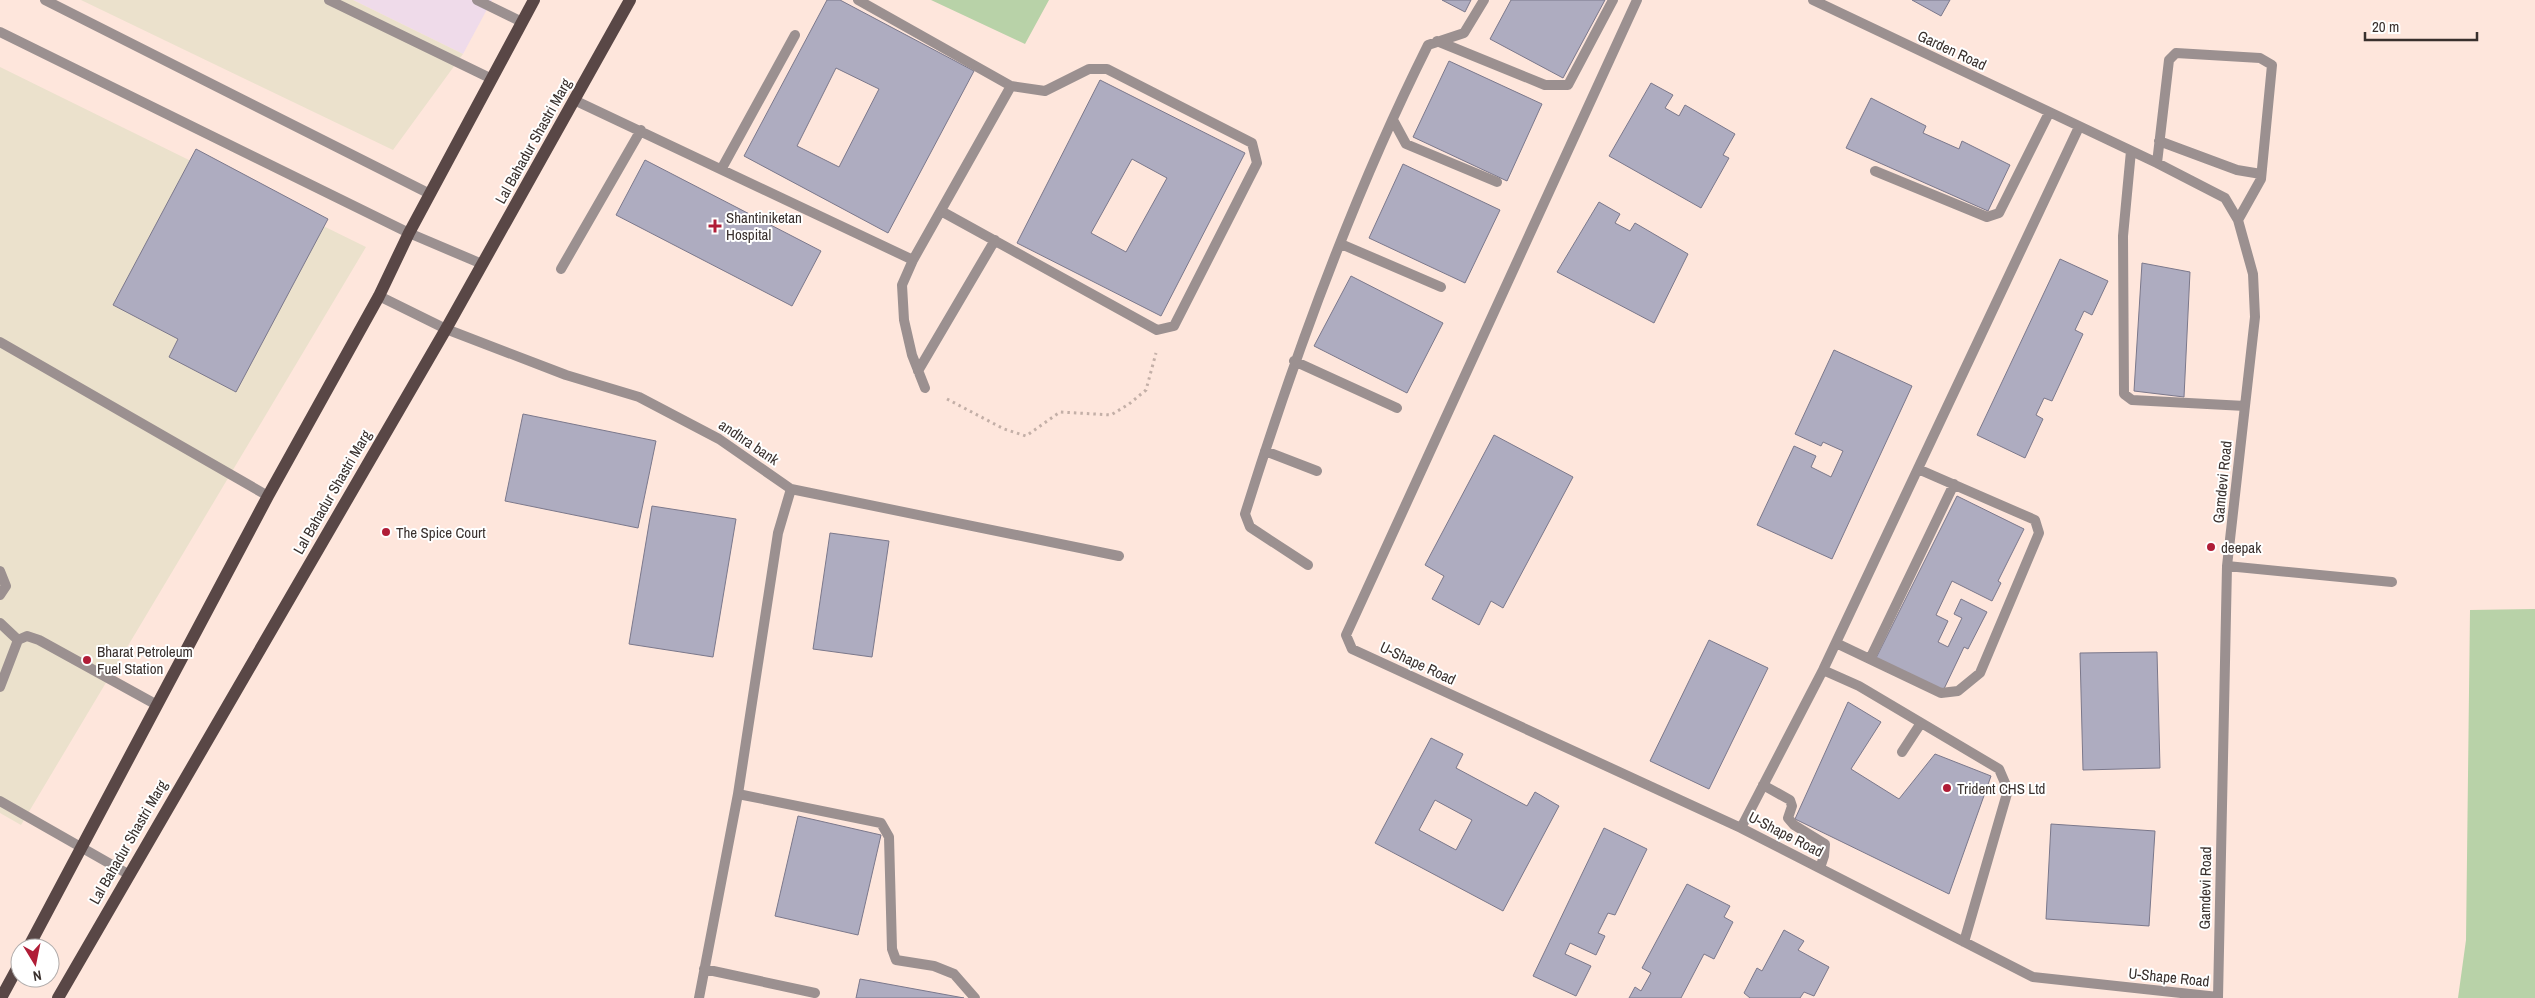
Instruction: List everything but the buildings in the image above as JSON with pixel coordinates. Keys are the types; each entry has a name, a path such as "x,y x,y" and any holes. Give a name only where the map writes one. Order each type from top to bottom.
{"main road":[{"path":"33,938 268,496 379,296 409,233 534,0"},
{"name":"Lal Bahadur Shastri Marg","path":"58,998 128,874 446,329 630,0"},
{"path":"1,998 10,981"}],"street":[{"path":"45,0 430,194"},
{"path":"329,0 492,79"},
{"path":"478,0 522,22"},
{"path":"858,0 1011,86 1044,91 1089,69 1106,69 1252,143 1257,163 1174,326 1157,330 941,210"},
{"path":"1308,564 1250,527 1245,514 1294,361 1393,120 1428,45 1464,33 1484,0"},
{"path":"1437,41 1544,85 1568,85 1613,0"},
{"name":"U-Shape Road","path":"1637,0 1346,635 1352,649 1741,828 2033,977 2218,998"},
{"name":"Garden Road","path":"1813,0 2079,127"},
{"path":"0,32 409,233 482,264"},
{"path":"722,168 795,35"},
{"path":"2157,163 2169,60 2176,52 2260,58 2272,65 2261,179 2238,220"},
{"path":"925,388 912,355 904,320 902,286 913,260 1011,86"},
{"path":"574,100 722,168 913,260"},
{"path":"1875,170 1988,217 1999,213 2049,113"},
{"path":"1393,120 1406,144 1497,182"},
{"path":"1741,828 1823,670 2079,127"},
{"name":"Gamdevi Road","path":"2079,127 2157,163 2225,198 2238,220 2253,274 2255,317 2227,566 2218,998"},
{"path":"561,269 641,130"},
{"path":"2159,141 2237,170 2261,174"},
{"path":"2131,151 2122,236 2124,394 2132,400 2245,406"},
{"path":"918,371 995,240"},
{"path":"1341,244 1441,287"},
{"name":"andhra bank","path":"379,296 446,329 566,375 639,397 718,439 791,489 1119,556"},
{"path":"0,342 268,496"},
{"path":"1294,361 1397,408"},
{"path":"1265,451 1317,471"},
{"path":"1836,643 1941,693 1958,690 1980,673 2039,533 2036,520 1918,469"},
{"path":"1870,659 1954,484"},
{"path":"699,998 738,794 778,533 791,489"},
{"path":"2227,566 2392,582"},
{"path":"0,571 6,586 0,594"},
{"path":"0,623 18,640"},
{"path":"0,687 18,640 27,636 39,640 157,705"},
{"path":"1823,670 1860,686 1999,769 2008,790 1964,942"},
{"path":"1902,752 1921,723"},
{"path":"1763,785 1790,800 1792,806 1788,818 1794,825 1825,844 1820,868"},
{"path":"738,794 882,823 889,837 892,949 896,960 934,966 954,974 974,998"},
{"path":"0,801 128,874"},
{"path":"704,969 815,993"}],"path":[{"path":"925,388 1004,429 1026,436 1060,412 1111,415 1146,390 1156,360 1157,330"}],"shaded area":[{"path":"81,0 353,0 463,54 393,150"},
{"path":"353,0 492,0 463,54"},
{"path":"0,67 366,247 21,825 0,813"}],"green space":[{"path":"931,0 1049,0 1025,44"},
{"path":"2535,609 2535,998 2458,998 2466,940 2470,610"}],"place":[{"name":"Shantiniketan Hospital","path":"715,226"},
{"name":"The Spice Court","path":"386,532"},
{"name":"deepak","path":"2211,547"},
{"name":"Bharat Petroleum Fuel Station","path":"87,660"},
{"name":"Trident CHS Ltd","path":"1947,788"}]}
